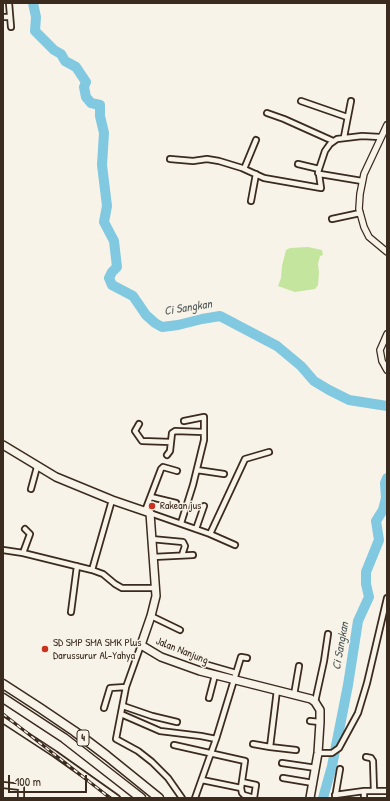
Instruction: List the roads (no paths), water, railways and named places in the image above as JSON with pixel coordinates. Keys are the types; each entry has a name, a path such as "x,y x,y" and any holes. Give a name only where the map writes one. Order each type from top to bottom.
{"highway":[{"name":"4","path":"3,684 74,731 159,798"},
{"name":"4","path":"3,698 64,738 141,798"}],"main road":[{"path":"3,445 37,467 56,477 112,500 147,512"},
{"name":"Jalan Nanjung","path":"147,512 156,588 154,606 141,645 162,657 215,675 311,699 316,702"},
{"path":"310,798 316,768 320,722 320,710 316,702"}],"street":[{"path":"9,3 11,27"},
{"path":"3,17 10,16"},
{"path":"301,101 347,117"},
{"path":"344,137 351,101"},
{"path":"267,113 333,141"},
{"path":"387,125 380,137 362,181 360,197 360,214 364,227 369,237 387,252"},
{"path":"170,159 193,161 207,159 219,161 270,179 321,188 321,173 325,151 333,141 344,137 380,137"},
{"path":"244,169 256,140"},
{"path":"298,164 321,173 362,181"},
{"path":"251,200 256,174"},
{"path":"332,219 360,214"},
{"path":"387,334 380,350 382,361 387,370"},
{"path":"181,523 197,470 204,440 204,417 184,421"},
{"path":"139,424 136,431 142,441 171,442"},
{"path":"166,455 170,451 172,433 175,431 204,432"},
{"path":"210,534 246,459 269,452"},
{"path":"31,489 37,467"},
{"path":"177,470 162,467 147,512 181,523 235,545"},
{"path":"197,470 224,474"},
{"path":"151,497 176,503"},
{"path":"92,570 112,500"},
{"path":"196,529 204,506"},
{"path":"23,553 30,534 25,529"},
{"path":"151,540 183,542 185,545 182,555"},
{"path":"3,550 23,553 92,570 103,574 122,588 156,588"},
{"path":"152,557 182,555 193,556"},
{"path":"71,612 77,566"},
{"path":"318,752 329,754 339,748 358,713 367,683 387,598"},
{"path":"151,616 180,630"},
{"path":"316,702 328,634"},
{"path":"141,645 126,687 116,736 117,741 138,751 152,762 168,778 182,798"},
{"path":"195,798 216,739 241,657 247,658"},
{"path":"208,665 236,673"},
{"path":"294,695 299,666"},
{"path":"208,698 215,675"},
{"path":"104,708 110,688 126,687"},
{"path":"270,747 277,690"},
{"path":"123,706 152,716 177,722"},
{"path":"121,714 160,731 216,739"},
{"path":"3,720 55,754 117,798"},
{"path":"310,721 320,722"},
{"path":"253,744 296,750"},
{"path":"174,745 245,760 241,788 243,794 254,798 255,784 242,782"},
{"path":"366,757 371,758 373,761 374,791"},
{"path":"282,763 316,768"},
{"path":"340,769 335,797 364,791 387,791"},
{"path":"283,778 313,783"},
{"path":"202,780 241,788"},
{"path":"3,785 21,787 21,798"},
{"path":"364,791 364,798"}],"waterway":[{"name":"Ci Sangkan","path":"33,3 36,17 35,31 54,50 61,54 65,61 76,67 86,82 84,87 86,97 91,103 100,105 100,116 104,133 102,165 107,206 104,222 114,241 117,267 109,278 112,285 133,296 146,315 162,327 220,316 277,346 301,366 314,381 329,390 349,400 387,406"},
{"name":"Ci Sangkan","path":"323,798 332,766 348,685 358,621 369,597 366,584 366,572 379,540 376,521 383,510 386,498 385,483 387,478"}],"railway":[{"path":"3,714 110,798"}],"place":[{"name":"Rakean jus","path":"152,506"},
{"name":"SD SMP SMA SMK Plus Darussurur Al-Yahya","path":"45,649"}]}
